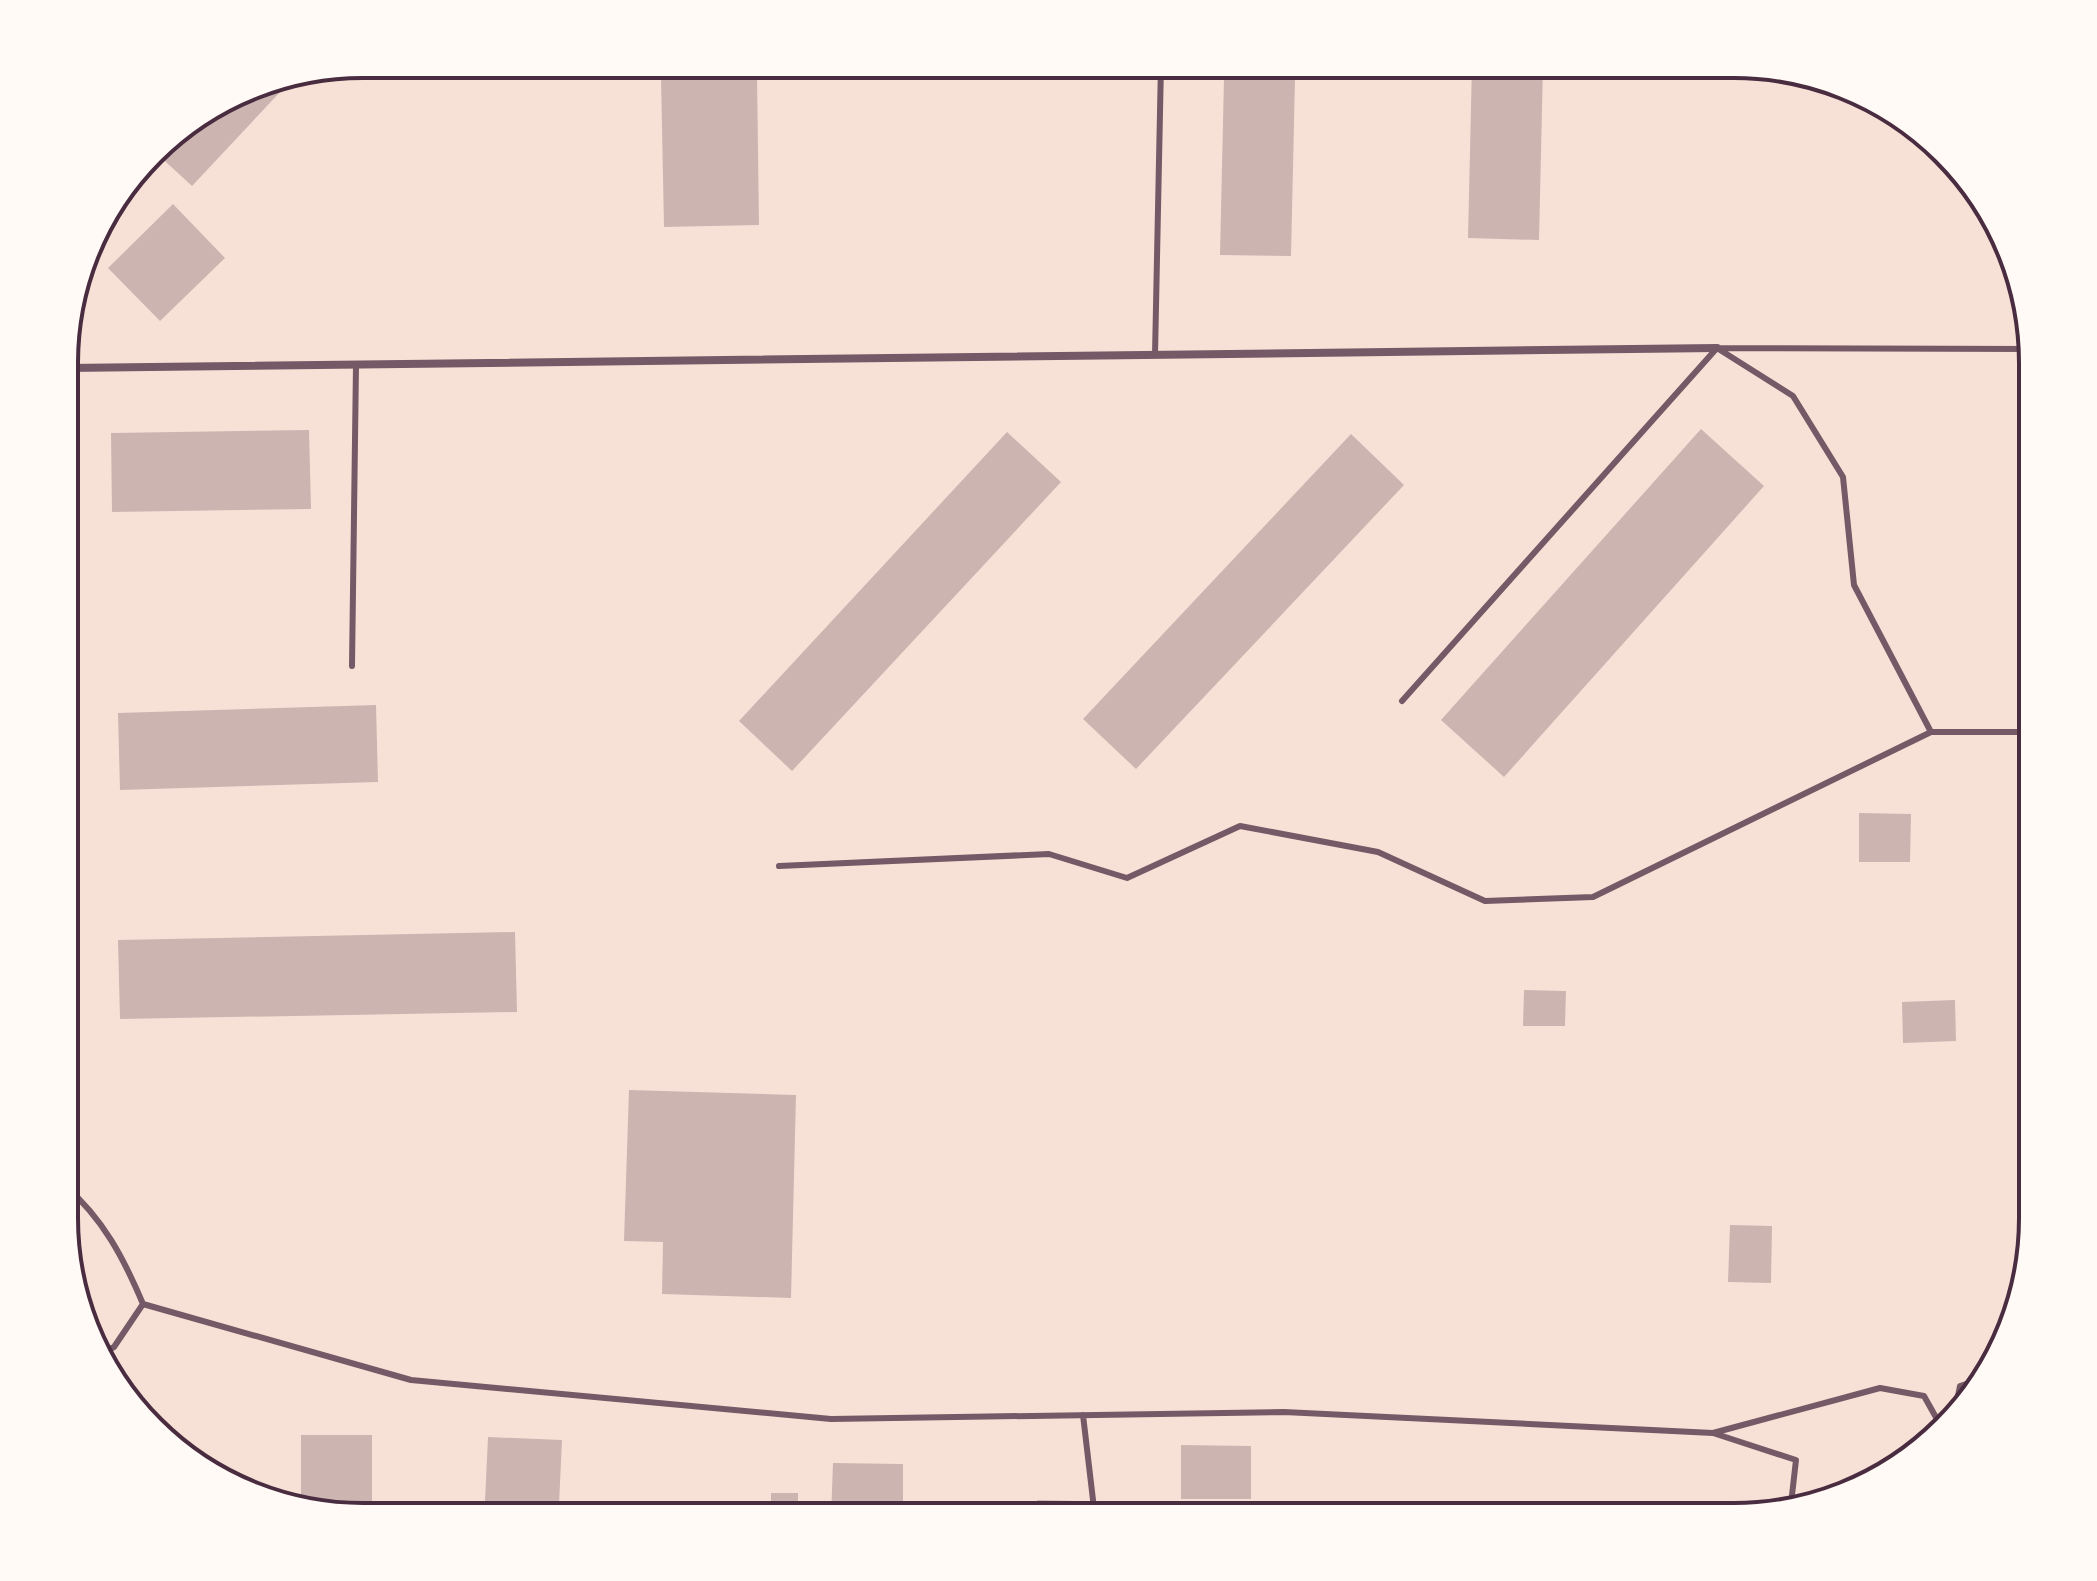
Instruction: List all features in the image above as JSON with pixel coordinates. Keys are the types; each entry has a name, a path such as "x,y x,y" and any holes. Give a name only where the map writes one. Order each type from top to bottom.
{"street":[{"path":"78,368 1717,348"}],"lane":[{"path":"1155,355 1161,78"},
{"path":"1717,348 1793,396 1843,477 1854,585 1931,732"},
{"path":"1402,701 1717,348 2018,349"},
{"path":"352,666 356,365"},
{"path":"779,866 1049,854 1127,878 1240,826 1378,852 1485,901 1593,897 1931,732 2019,732"},
{"path":"79,1198 123,1257 143,1304"},
{"path":"110,1349 143,1304"},
{"path":"143,1304 411,1380 831,1419 1284,1412 1713,1433 1796,1460 1792,1498"},
{"path":"1713,1433 1880,1388 1924,1396 1937,1419"},
{"path":"1083,1415 1093,1503"}],"building":[{"path":"661,78 757,78 759,225 664,227"},
{"path":"1224,78 1295,78 1291,256 1220,255"},
{"path":"1472,78 1543,78 1539,240 1468,238"},
{"path":"282,90 192,186 163,159 220,116"},
{"path":"173,204 225,258 160,321 108,268"},
{"path":"1701,429 1764,486 1504,777 1441,720"},
{"path":"309,430 311,509 112,512 111,433"},
{"path":"1007,432 1061,482 792,771 739,721"},
{"path":"1351,434 1404,485 1136,769 1083,719"},
{"path":"376,705 378,782 120,790 118,713"},
{"path":"1859,813 1911,814 1910,862 1859,862"},
{"path":"515,932 517,1012 120,1019 118,940"},
{"path":"1524,990 1566,991 1565,1026 1523,1026"},
{"path":"1955,1000 1956,1041 1903,1043 1902,1002"},
{"path":"629,1090 796,1095 791,1298 662,1294 663,1242 624,1241"},
{"path":"1730,1225 1772,1226 1771,1283 1728,1282"},
{"path":"301,1435 372,1435 372,1503 301,1496"},
{"path":"488,1437 562,1440 559,1503 485,1501"},
{"path":"1181,1445 1251,1446 1251,1499 1181,1499"},
{"path":"833,1463 903,1464 903,1503 832,1503"},
{"path":"771,1493 798,1493 798,1503 771,1503"},
{"path":"1037,1500 1078,1501 1078,1503 1037,1503"}]}
